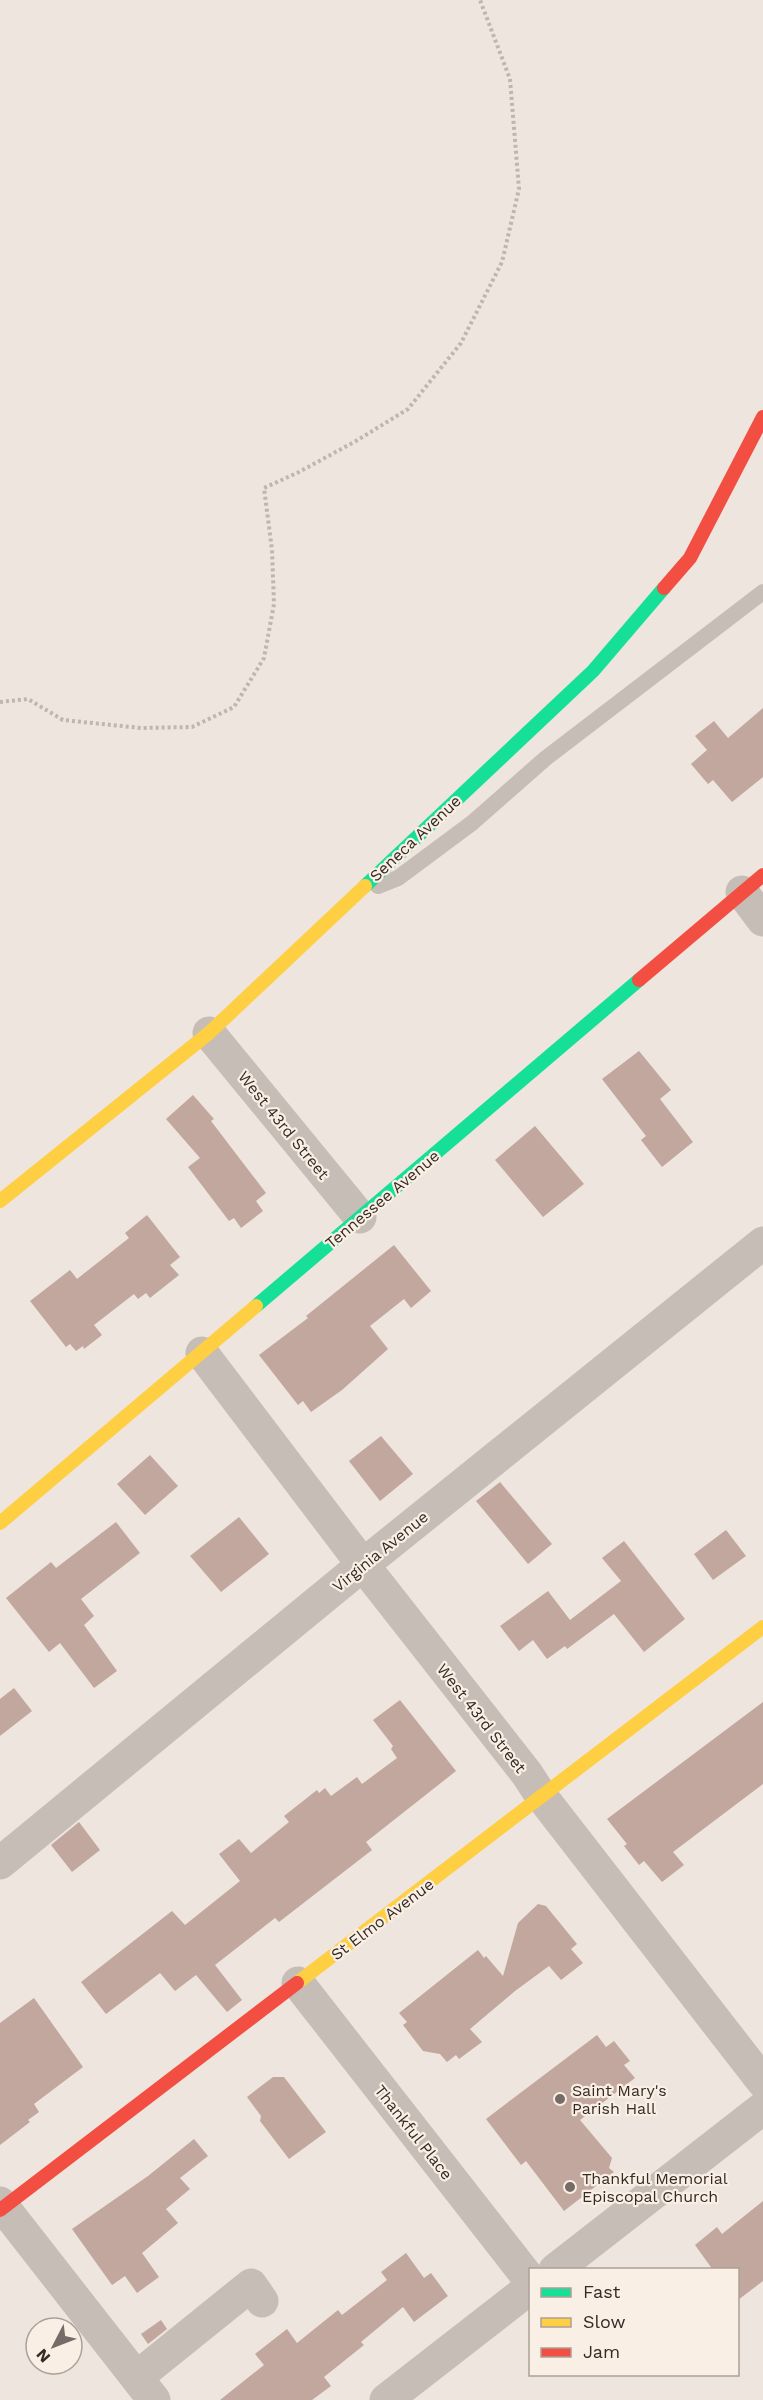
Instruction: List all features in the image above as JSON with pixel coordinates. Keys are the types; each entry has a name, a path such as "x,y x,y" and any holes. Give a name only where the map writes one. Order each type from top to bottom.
{"street":[{"name":"Seneca Avenue","path":"0,1201 208,1033 593,671 690,558 763,417"},
{"path":"752,884 763,920"},
{"name":"Tennessee Avenue","path":"0,1523 752,884"},
{"name":"West 43rd Street","path":"208,1033 360,1217"},
{"name":"Virginia Avenue","path":"0,1863 363,1565 763,1242"},
{"name":"West 43rd Street","path":"202,1353 763,2082"},
{"name":"St Elmo Avenue","path":"1,2207 763,1627"},
{"name":"Thankful Place","path":"298,1983 529,2277"},
{"path":"558,2268 763,2108"},
{"path":"1,2207 145,2389 251,2285 262,2301"},
{"path":"386,2400 529,2290"}],"lane":[{"path":"354,895 399,878 472,823 546,758 763,592"}],"path":[{"path":"0,702 28,699 63,720 141,728 192,727 234,707 264,658 274,604 272,550 264,488 347,446 408,409 461,343 502,262 519,189 510,79 480,0"}],"building":[{"path":"763,708 763,777 732,802 713,780 708,784 691,764 707,750 695,736 714,721 728,738"},
{"path":"639,1051 671,1090 660,1099 693,1142 662,1167 641,1140 646,1136 602,1079"},
{"path":"193,1095 214,1119 211,1121 266,1193 256,1201 263,1211 241,1228 234,1218 229,1221 188,1167 200,1158 166,1119"},
{"path":"535,1126 584,1184 543,1217 495,1160"},
{"path":"147,1215 180,1257 170,1265 179,1275 150,1298 146,1293 138,1299 134,1294 94,1325 102,1335 84,1349 83,1346 76,1351 70,1344 66,1347 30,1301 70,1270 77,1279 129,1238 125,1233"},
{"path":"394,1245 431,1291 411,1308 404,1299 370,1326 388,1349 342,1390 311,1412 303,1401 298,1405 259,1355 308,1318 306,1316"},
{"path":"381,1436 413,1474 380,1501 349,1461"},
{"path":"150,1455 178,1486 145,1515 117,1484"},
{"path":"500,1482 552,1544 528,1564 476,1501"},
{"path":"239,1517 269,1554 221,1592 190,1556"},
{"path":"116,1522 140,1553 81,1599 94,1616 84,1625 117,1671 94,1688 60,1643 49,1652 6,1598 51,1562 56,1568"},
{"path":"726,1530 746,1556 713,1580 694,1554"},
{"path":"624,1541 685,1619 644,1652 614,1614 567,1649 565,1646 547,1659 533,1640 519,1651 500,1626 548,1591 570,1620 621,1581 602,1558"},
{"path":"14,1688 32,1711 0,1736 0,1699"},
{"path":"400,1700 456,1771 366,1842 372,1850 279,1922 275,1918 215,1965 242,2000 227,2012 196,1975 175,1991 160,1973 106,2014 81,1982 172,1911 185,1925 240,1881 219,1854 239,1839 251,1853 289,1822 284,1816 317,1790 319,1793 325,1788 331,1796 357,1777 362,1784 397,1758 391,1749 393,1746 373,1720"},
{"path":"763,1702 763,1784 673,1852 684,1865 662,1882 644,1861 639,1865 624,1846 627,1844 607,1819"},
{"path":"79,1822 100,1850 72,1872 51,1845"},
{"path":"538,1904 546,1906 577,1944 571,1949 583,1963 561,1980 549,1966 515,1991 470,2029 482,2042 459,2059 456,2055 447,2062 440,2054 423,2051 403,2025 407,2022 399,2013 478,1950 503,1976 518,1923"},
{"path":"34,1998 83,2067 34,2104 39,2112 28,2120 30,2122 0,2145 0,2023"},
{"name":"Saint Mary's Parish Hall","path":"597,2035 606,2047 614,2041 630,2061 624,2065 635,2078 580,2120 612,2158 609,2168 614,2172 564,2211 526,2161 521,2165 486,2119"},
{"path":"273,2077 284,2077 326,2132 289,2159 260,2121 261,2116 247,2097"},
{"path":"194,2139 208,2156 180,2178 190,2189 166,2209 178,2223 142,2253 159,2277 137,2293 125,2276 112,2285 72,2229 148,2176"},
{"path":"763,2201 763,2281 739,2299 739,2268 712,2268 695,2245 717,2227 722,2234"},
{"path":"406,2253 424,2278 431,2273 448,2296 414,2322 403,2307 361,2342 364,2345 324,2377 331,2386 312,2400 220,2400 264,2365 255,2354 287,2329 297,2343 338,2310 342,2315 387,2280 381,2272"},
{"path":"161,2320 167,2329 148,2344 141,2334"}],"traffic: fast":[{"path":"365,886 593,671 664,588"},
{"path":"256,1306 639,980"}],"traffic: slow":[{"path":"0,1201 209,1033 365,886"},
{"path":"0,1523 256,1306"},
{"path":"297,1983 763,1627"}],"traffic: jam":[{"path":"664,588 690,558 763,417"},
{"path":"639,980 763,875"},
{"path":"0,2210 297,1983"}],"place":[{"name":"Saint Mary's Parish Hall","path":"560,2099"},
{"name":"Thankful Memorial Episcopal Church","path":"570,2187"}]}
